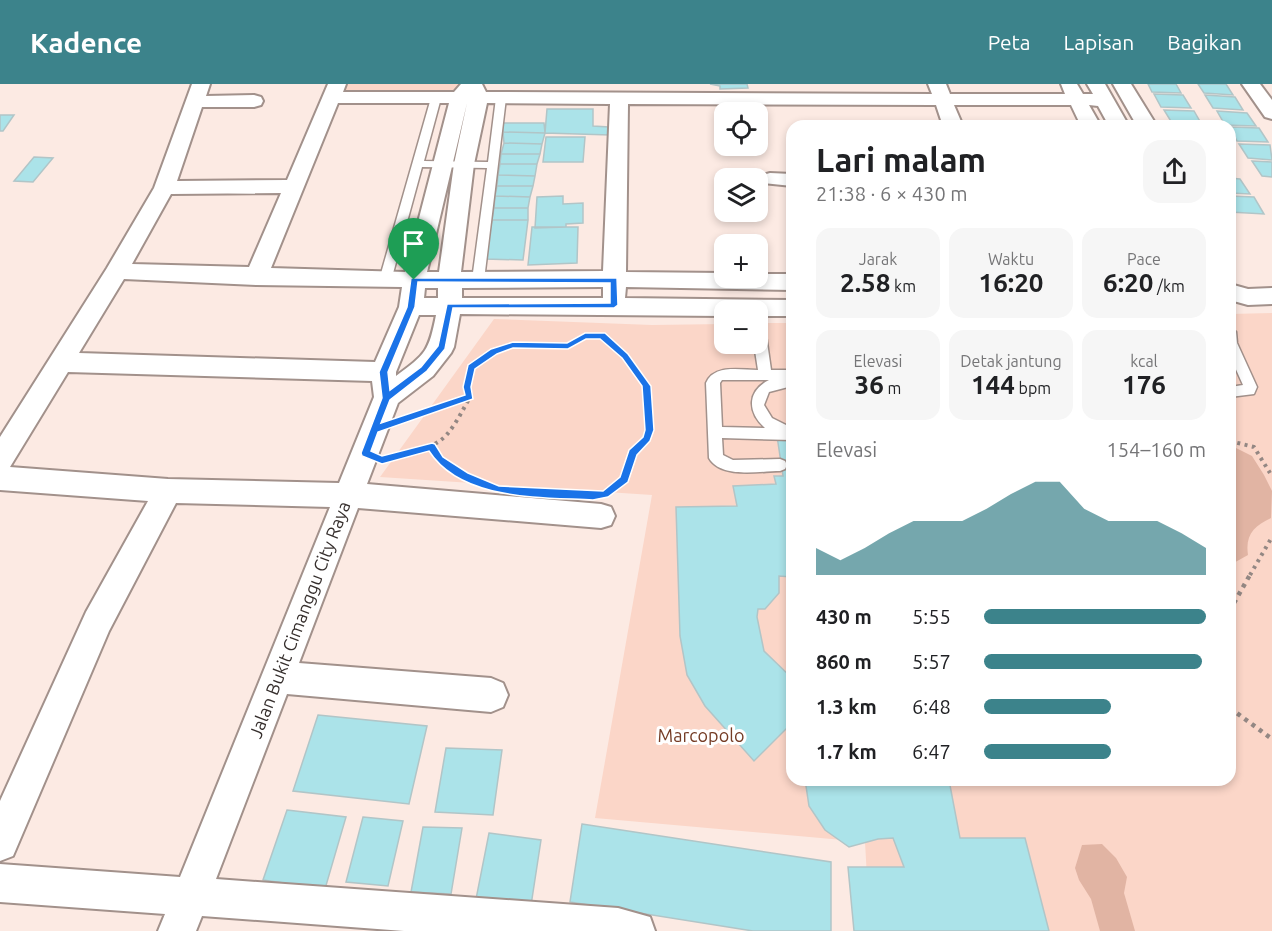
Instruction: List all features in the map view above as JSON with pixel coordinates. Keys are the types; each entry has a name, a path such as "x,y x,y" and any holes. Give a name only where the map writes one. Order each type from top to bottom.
{"street":[{"path":"1122,84 1143,120"},
{"path":"1251,84 1272,113"},
{"path":"256,277 334,91 436,98 471,91 501,98 620,99 686,91 1100,92 1116,120"},
{"path":"60,362 385,385 424,369 442,347 450,306 453,164 471,91"},
{"path":"940,92 951,120"},
{"path":"1073,92 1087,120"},
{"path":"0,460 117,271 164,188 198,93 254,102"},
{"path":"614,305 620,99"},
{"name":"Jalan Bukit Cimanggu City Raya","path":"177,931 279,677 370,441 385,385 411,307 414,280 453,164"},
{"path":"770,179 786,180"},
{"path":"164,188 294,186"},
{"path":"117,271 414,280 786,282"},
{"path":"1236,298 1272,296"},
{"path":"411,307 614,305 714,311"},
{"path":"768,311 786,309"},
{"path":"0,478 168,491 349,495 603,505"},
{"path":"0,843 97,622 168,491"},
{"path":"279,677 491,695"},
{"path":"0,883 190,895 624,930"}],"lane":[{"path":"386,278 436,98"},
{"path":"478,280 501,98"},
{"path":"416,164 493,165"},
{"path":"1236,353 1250,387 1245,392 1236,392"},
{"path":"762,354 765,375"},
{"path":"780,465 731,466 716,458 715,378 719,375 765,375 786,378"},
{"path":"786,380 768,386 758,398 758,406 765,422 772,428 786,432"},
{"path":"715,432 786,434"}],"path":[{"path":"470,397 370,441 382,460 432,447 450,434 470,397 467,387 471,368 494,352 513,345 568,346 585,336 602,336 625,356 646,386 650,430 647,439 633,453 624,479 603,505"},
{"path":"1236,442 1254,447 1270,472"},
{"path":"432,447 440,460 473,479"},
{"path":"1236,595 1272,537"},
{"path":"1236,712 1272,739"}],"green space":[{"path":"344,84 462,84 460,92 341,93"},
{"name":"Marcopolo","path":"1272,313 1272,931 870,931 865,842 595,818 652,495 380,477 494,319 652,325 714,324 714,354 768,354 768,323 786,323 786,786 1236,786 1236,314"}],"shaded area":[{"path":"1236,448 1252,456 1272,491 1271,518 1252,532 1248,542 1248,555 1236,562"},
{"path":"1102,844 1116,858 1127,877 1124,893 1135,931 1100,931 1091,899 1079,880 1075,868 1082,845"}],"building":[{"path":"710,84 747,84 748,88 720,89 720,86"},
{"path":"1148,84 1176,84 1181,93 1152,92"},
{"path":"1198,84 1226,84 1233,95 1204,93"},
{"path":"1154,94 1183,95 1191,108 1161,107"},
{"path":"1205,95 1235,97 1243,110 1213,108"},
{"path":"547,109 593,109 593,126 609,127 610,135 545,133"},
{"path":"1164,110 1194,111 1199,120 1170,120"},
{"path":"1217,111 1247,113 1256,126 1236,125 1236,120 1222,120"},
{"path":"0,115 14,115 3,131 0,131"},
{"path":"503,123 544,123 545,133 503,132"},
{"path":"1236,127 1259,128 1268,142 1237,141"},
{"path":"503,132 545,133 542,144 504,143"},
{"path":"546,137 585,137 583,162 543,162"},
{"path":"504,143 542,144 540,154 501,154"},
{"path":"1239,144 1270,145 1272,160 1248,158"},
{"path":"501,154 540,154 537,164 500,164"},
{"path":"34,157 53,158 33,182 14,181"},
{"path":"1252,161 1272,162 1272,177 1262,176"},
{"path":"500,164 537,164 535,176 498,175"},
{"path":"498,175 535,176 533,186 497,186"},
{"path":"1236,179 1240,179 1250,194 1236,193"},
{"path":"497,186 533,186 530,197 495,196"},
{"path":"495,196 530,197 528,208 494,208"},
{"path":"563,196 563,204 583,203 583,223 566,224 566,227 535,228 537,197"},
{"path":"1236,196 1254,197 1264,214 1236,212"},
{"path":"494,208 528,208 528,220 492,220"},
{"path":"492,220 528,220 523,260 485,259"},
{"path":"532,227 578,227 577,263 528,265"},
{"path":"777,436 786,437 786,577 779,576 779,593 765,609 758,609 757,617 764,651 786,672 786,729 754,761 705,706 687,675 680,636 676,507 737,506 733,486 776,484 774,476 783,476"},
{"path":"318,715 427,726 409,804 293,791"},
{"path":"446,748 502,750 493,815 435,812"},
{"path":"806,786 950,786 960,838 1025,838 1049,931 854,931 848,867 904,867 893,838 878,839 849,847 825,830 809,806"},
{"path":"287,810 346,817 325,889 263,880"},
{"path":"363,817 403,821 388,886 346,882"},
{"path":"582,824 831,862 831,931 753,931 570,902"},
{"path":"423,827 462,828 451,894 411,892"},
{"path":"489,833 541,840 530,912 475,904"}],"route":[{"path":"414,280 411,307 383,372 387,398 365,453 382,460 432,447 440,460 465,476 498,490 545,494 605,495 624,479 633,453 647,439 650,430 646,386 625,356 602,336 585,336 568,346 513,345 494,352 471,368 467,387 470,397 375,429 387,398 424,369 442,347 450,306 614,305 614,280 414,280"}]}
